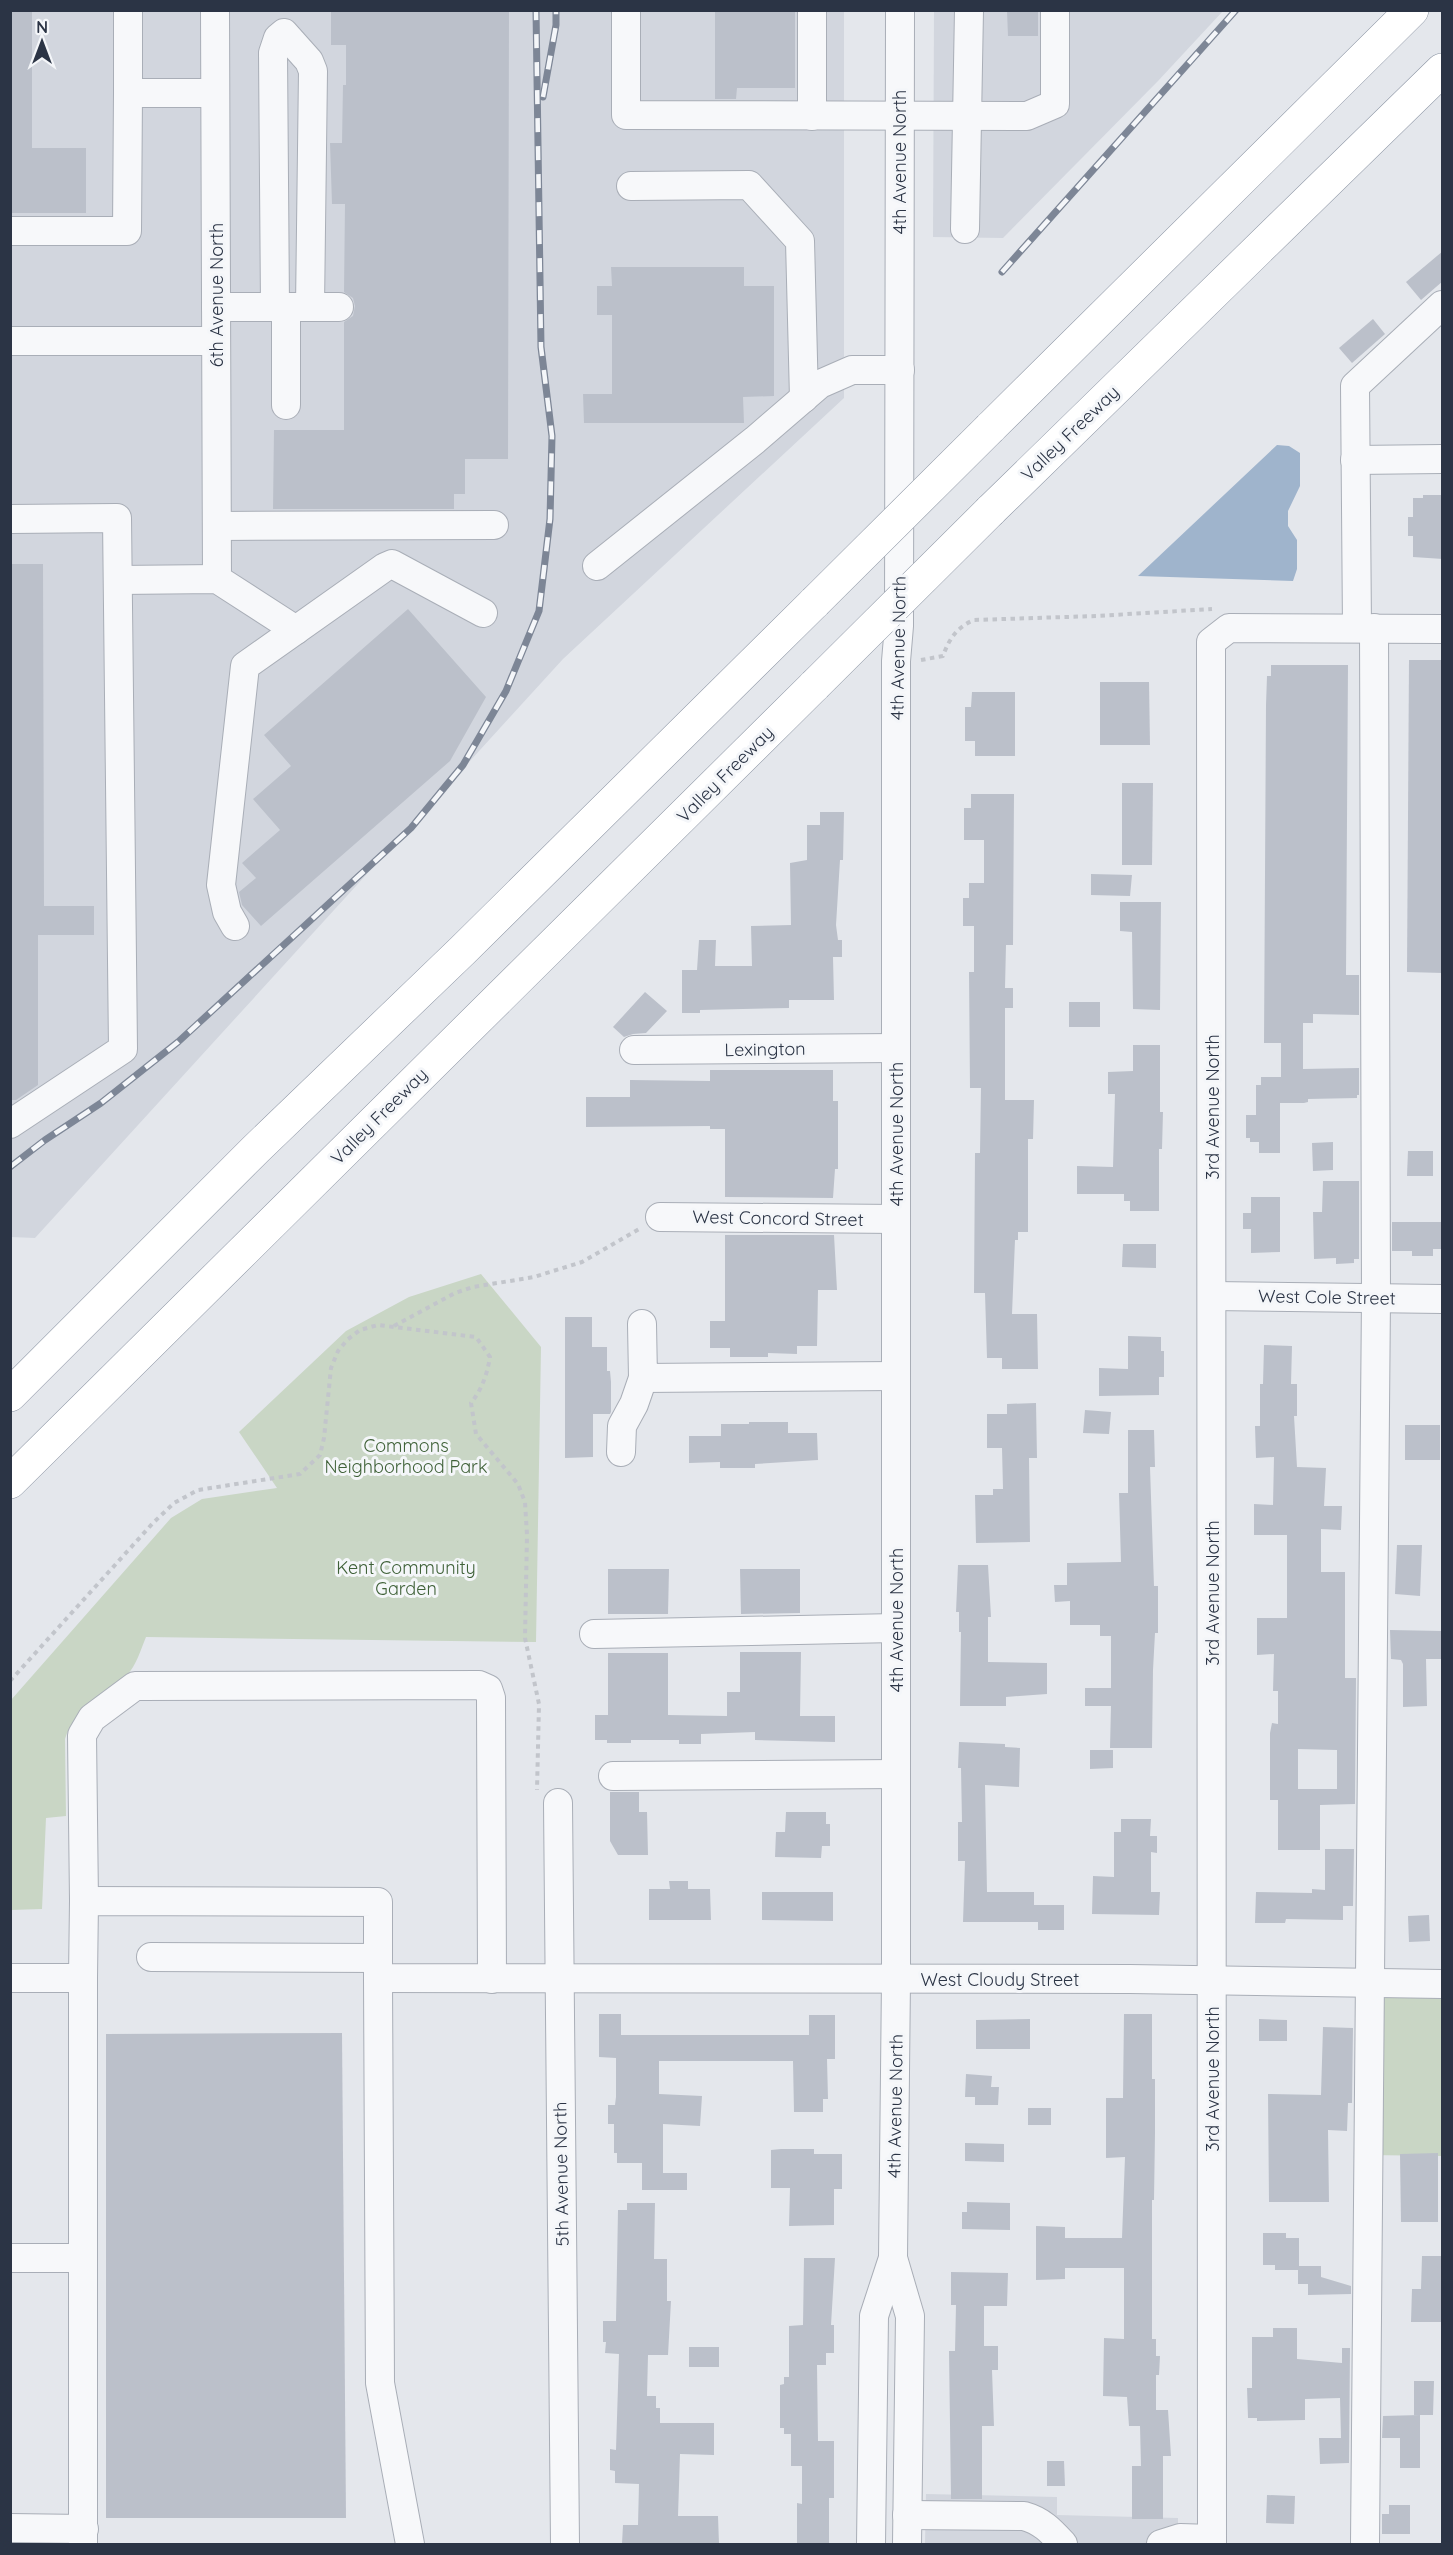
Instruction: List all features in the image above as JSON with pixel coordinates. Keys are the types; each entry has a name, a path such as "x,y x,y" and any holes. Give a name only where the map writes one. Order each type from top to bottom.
{"highway":[{"path":"10,1395 256,1149 464,950 1412,10"},
{"name":"Valley Freeway","path":"10,1482 990,511 1443,70"}],"street":[{"path":"10,231 128,231 128,10"},
{"name":"6th Avenue North","path":"215,10 217,579"},
{"path":"626,10 626,115 967,117 1027,116 1055,104 1055,10"},
{"path":"812,10 812,116"},
{"name":"4th Avenue North","path":"900,10 899,626 896,661 896,1979 893,2258 910,2316 907,2544"},
{"path":"965,229 969,10"},
{"path":"284,22 273,53 290,307"},
{"path":"284,22 313,71 290,307 286,405"},
{"path":"128,93 215,93"},
{"path":"631,186 749,185 800,241 804,398"},
{"path":"1365,2544 1376,1297 1365,628 1355,460 1355,386 1443,305"},
{"path":"216,307 339,307"},
{"path":"10,341 216,341"},
{"path":"597,566 755,440 820,384 852,370 900,370"},
{"path":"1355,460 1443,459"},
{"path":"10,519 117,518 123,1049 10,1124"},
{"path":"217,526 494,525"},
{"path":"235,926 227,912 221,885 245,666 392,564 483,613"},
{"path":"118,580 217,579 296,630"},
{"name":"3rd Avenue North","path":"1212,2542 1211,642 1229,628 1365,628"},
{"path":"1365,628 1443,629"},
{"name":"Lexington","path":"634,1050 896,1048"},
{"name":"West Concord Street","path":"660,1216 896,1219"},
{"name":"West Cole Street","path":"1212,1296 1443,1299"},
{"path":"621,1452 622,1426 634,1404 643,1378 642,1324"},
{"path":"643,1378 896,1376"},
{"path":"594,1634 896,1628"},
{"path":"10,2528 83,2537 82,1735 92,1718 135,1686 479,1685 488,1689 491,1698 492,1979"},
{"path":"613,1776 896,1774"},
{"name":"5th Avenue North","path":"558,1803 565,2544"},
{"path":"84,1901 378,1902 380,2384 410,2544"},
{"name":"West Cloudy Street","path":"151,1957 378,1968 492,1979 1212,1980 1443,1984"},
{"path":"10,1977 83,1978"},
{"path":"10,2258 83,2258"},
{"name":"4th Avenue North","path":"871,2544 874,2316 893,2258"},
{"path":"907,2515 1024,2516 1036,2520 1060,2543"},
{"path":"1161,2544 1180,2538 1212,2542"}],"path":[{"path":"896,661 934,659 943,656 948,642 961,626 974,620 1096,616 1220,608"},
{"path":"394,1326 455,1293 473,1287 534,1277 582,1262 660,1216"},
{"path":"10,1681 153,1523 174,1503 198,1490 300,1474 312,1465 320,1455 324,1438 330,1368 347,1340 360,1330 378,1324 476,1337 490,1357 488,1373 471,1403 471,1415 476,1434 518,1484 525,1502 527,1535 525,1638 539,1704 536,1786 539,1796 558,1803"}],"shaded area":[{"path":"11,11 844,11 844,398 563,659 35,1238 11,1237"},
{"path":"934,11 1223,11 1158,81 1003,238 933,237"},
{"path":"926,2494 1057,2497 1057,2515 1178,2518 1178,2544 925,2544"}],"green space":[{"name":"Commons Neighborhood Park","path":"481,1274 541,1347 536,1642 146,1637 130,1671 119,1683 83,1711 69,1728 65,1739 66,1816 46,1818 42,1909 11,1910 11,1700 171,1518 202,1499 277,1488 239,1432 346,1331 409,1297"},
{"path":"1371,1984 1442,1984 1442,2156 1369,2155"}],"water":[{"path":"1277,445 1289,446 1300,453 1300,486 1288,511 1288,526 1297,540 1297,569 1293,581 1138,576"}],"building":[{"path":"10,10 32,10 32,148 86,148 86,213 10,213"},
{"path":"331,10 509,10 508,459 465,459 465,494 454,494 454,509 273,509 274,430 344,430 344,322 353,316 355,306 353,298 344,292 345,204 332,204 330,143 342,143 346,45 331,45"},
{"path":"715,10 795,10 795,88 737,88 736,99 715,99"},
{"path":"1007,10 1038,10 1038,36 1008,36"},
{"path":"1443,251 1443,281 1421,300 1406,282"},
{"path":"611,267 744,267 744,286 774,286 774,396 743,397 744,423 584,423 583,394 612,394 612,315 597,315 597,286 612,286"},
{"path":"1373,319 1385,334 1352,363 1339,348"},
{"path":"1423,495 1443,495 1443,559 1413,557 1413,536 1408,536 1408,517 1413,517 1413,498 1423,498"},
{"path":"10,564 43,564 44,906 94,906 94,935 38,935 38,1085 16,1100 10,1100"},
{"path":"408,609 486,697 450,761 261,926 242,905 239,892 256,878 242,863 280,830 253,799 291,766 264,735"},
{"path":"1409,660 1443,660 1443,973 1407,972"},
{"path":"1271,665 1348,665 1346,975 1359,975 1359,1015 1313,1014 1313,1023 1303,1023 1303,1069 1359,1068 1359,1095 1357,1098 1308,1099 1308,1102 1304,1103 1280,1103 1280,1153 1259,1153 1259,1142 1250,1142 1250,1138 1246,1138 1246,1115 1256,1115 1256,1085 1261,1085 1261,1077 1281,1077 1281,1043 1264,1043 1266,705 1267,676 1271,676"},
{"path":"1100,682 1149,682 1150,745 1100,745"},
{"path":"972,692 1015,692 1015,756 975,756 975,741 965,741 965,707 971,707"},
{"path":"1122,783 1153,783 1152,865 1122,865"},
{"path":"971,794 1014,794 1013,945 1006,945 1005,988 1013,988 1013,1008 1005,1008 1005,1100 1034,1100 1033,1139 1028,1139 1028,1232 1018,1232 1018,1240 1015,1240 1012,1314 1037,1314 1038,1369 1002,1369 1002,1358 987,1358 985,1293 974,1293 975,1153 980,1153 981,1088 970,1088 969,972 974,972 974,926 963,926 963,898 969,898 969,883 984,883 984,840 964,840 964,808 971,808"},
{"path":"820,812 844,812 843,860 840,860 836,925 838,940 842,940 842,957 833,957 834,1000 789,1000 789,1008 700,1010 700,1013 682,1013 682,970 697,970 699,940 716,940 715,966 752,966 751,926 791,925 790,863 807,860 807,825 820,825"},
{"path":"1091,874 1132,875 1130,896 1091,895"},
{"path":"1120,902 1161,902 1160,1010 1133,1009 1132,932 1120,931"},
{"path":"645,992 667,1011 646,1033 624,1037 613,1027"},
{"path":"1069,1002 1100,1002 1100,1027 1069,1027"},
{"path":"1133,1045 1160,1045 1160,1112 1163,1112 1162,1149 1159,1149 1159,1211 1130,1211 1130,1201 1124,1201 1124,1194 1077,1194 1077,1166 1113,1167 1115,1094 1108,1094 1108,1072 1133,1071"},
{"path":"710,1070 833,1070 833,1101 838,1101 838,1169 835,1169 833,1198 725,1197 725,1129 710,1129 710,1126 586,1127 586,1097 630,1097 630,1080 710,1081"},
{"path":"1333,1142 1333,1170 1313,1171 1312,1143"},
{"path":"1408,1151 1433,1151 1433,1176 1407,1176"},
{"path":"1323,1181 1359,1181 1359,1259 1354,1259 1354,1263 1336,1264 1336,1258 1314,1259 1313,1212 1322,1212"},
{"path":"1251,1197 1280,1197 1280,1252 1251,1253 1251,1229 1243,1229 1243,1213 1251,1213"},
{"path":"1392,1222 1443,1222 1443,1249 1433,1249 1433,1256 1412,1256 1412,1251 1392,1251"},
{"path":"725,1235 834,1235 837,1290 818,1290 817,1346 797,1346 797,1354 768,1353 768,1357 730,1357 730,1348 710,1348 710,1321 725,1321"},
{"path":"1123,1244 1156,1244 1156,1268 1122,1267"},
{"path":"565,1317 592,1317 592,1347 607,1347 607,1371 610,1371 611,1382 611,1412 610,1414 593,1414 593,1457 565,1458"},
{"path":"1128,1336 1161,1337 1161,1351 1164,1351 1164,1377 1159,1377 1159,1395 1099,1396 1099,1368 1128,1369"},
{"path":"1264,1345 1292,1346 1291,1384 1297,1384 1297,1416 1294,1416 1297,1467 1326,1468 1324,1506 1342,1506 1341,1530 1321,1529 1321,1572 1345,1572 1345,1678 1356,1678 1355,1804 1320,1805 1320,1850 1278,1850 1278,1800 1270,1800 1270,1733 1272,1723 1278,1724 1278,1691 1273,1691 1274,1654 1257,1655 1257,1618 1287,1618 1287,1535 1254,1535 1254,1504 1273,1505 1274,1457 1256,1458 1255,1426 1260,1426 1260,1384 1263,1384","holes":["1298,1749 1337,1750 1337,1789 1298,1789"]},
{"path":"1036,1403 1037,1458 1029,1458 1030,1542 976,1543 975,1495 993,1495 993,1489 1003,1489 1002,1448 987,1448 987,1414 1007,1414 1007,1404"},
{"path":"1085,1410 1111,1412 1109,1434 1083,1433"},
{"path":"749,1422 788,1422 788,1433 817,1433 818,1460 755,1464 755,1468 720,1468 720,1462 689,1463 689,1436 721,1436 721,1424 749,1424"},
{"path":"1405,1425 1440,1425 1440,1460 1405,1460"},
{"path":"1128,1430 1154,1430 1155,1467 1150,1467 1154,1586 1158,1586 1158,1633 1155,1633 1153,1670 1152,1748 1110,1748 1111,1706 1085,1706 1085,1688 1111,1688 1111,1636 1100,1636 1100,1625 1070,1625 1070,1601 1055,1602 1054,1585 1067,1585 1067,1563 1121,1562 1119,1493 1128,1493"},
{"path":"1397,1545 1422,1545 1420,1596 1395,1594"},
{"path":"958,1565 988,1565 991,1617 988,1617 988,1662 1047,1663 1047,1694 1006,1697 1006,1706 960,1706 961,1632 959,1632 959,1612 956,1612"},
{"path":"608,1569 669,1569 668,1614 608,1614"},
{"path":"740,1569 800,1569 800,1613 741,1614"},
{"path":"1390,1630 1443,1631 1443,1659 1426,1659 1427,1706 1403,1707 1403,1664 1401,1660 1391,1659"},
{"path":"740,1652 801,1652 800,1716 835,1716 835,1742 755,1740 755,1732 701,1734 701,1744 679,1744 679,1740 631,1740 631,1743 607,1743 607,1740 595,1740 595,1715 608,1715 608,1653 668,1653 668,1715 727,1716 727,1692 740,1692"},
{"path":"959,1742 1005,1744 1005,1747 1020,1748 1019,1787 985,1785 987,1892 1034,1892 1034,1905 1064,1905 1064,1930 1038,1930 1038,1922 963,1922 965,1861 958,1861 958,1822 962,1822 961,1768 958,1768"},
{"path":"1090,1750 1113,1750 1113,1768 1090,1769"},
{"path":"610,1792 639,1792 639,1812 647,1812 648,1855 618,1855 610,1841"},
{"path":"786,1812 826,1812 826,1824 830,1824 830,1846 822,1846 821,1858 775,1857 776,1832 785,1832"},
{"path":"1121,1819 1151,1819 1150,1836 1157,1836 1157,1853 1151,1852 1151,1892 1160,1892 1159,1915 1092,1914 1093,1876 1114,1877 1114,1832 1121,1832"},
{"path":"1325,1849 1354,1849 1353,1906 1343,1906 1343,1920 1286,1919 1285,1923 1255,1923 1256,1892 1312,1893 1312,1889 1325,1890"},
{"path":"669,1881 688,1881 688,1889 710,1889 711,1920 649,1920 649,1889 670,1889"},
{"path":"762,1892 833,1892 833,1921 762,1920"},
{"path":"1429,1915 1430,1941 1409,1942 1408,1916"},
{"path":"599,2014 621,2014 621,2035 809,2035 809,2015 835,2015 835,2059 827,2059 828,2099 823,2099 823,2112 794,2112 793,2061 659,2061 659,2094 702,2096 700,2126 663,2124 663,2173 687,2173 687,2190 642,2190 642,2163 617,2163 617,2153 614,2153 614,2124 608,2124 608,2105 615,2105 616,2058 599,2057"},
{"path":"1124,2014 1152,2014 1155,2133 1154,2200 1152,2200 1152,2339 1156,2339 1156,2356 1160,2356 1159,2375 1156,2375 1156,2410 1168,2410 1171,2456 1163,2456 1163,2519 1132,2519 1132,2466 1141,2466 1140,2426 1129,2426 1127,2397 1103,2396 1104,2338 1124,2339 1124,2268 1065,2268 1065,2279 1036,2280 1036,2226 1065,2227 1065,2238 1122,2238 1125,2157 1106,2158 1106,2098 1123,2098"},
{"path":"1030,2019 1030,2049 976,2049 976,2020"},
{"path":"1259,2019 1287,2020 1287,2041 1259,2041"},
{"path":"1323,2027 1353,2028 1352,2103 1348,2103 1347,2131 1328,2130 1329,2202 1269,2202 1268,2094 1321,2095"},
{"path":"342,2033 346,2518 106,2518 106,2034"},
{"path":"966,2074 992,2076 991,2087 999,2087 998,2105 975,2105 975,2097 965,2097"},
{"path":"1028,2108 1051,2108 1051,2125 1028,2125"},
{"path":"965,2143 1004,2144 1004,2162 965,2161"},
{"path":"814,2149 814,2154 842,2154 842,2189 834,2189 834,2225 789,2226 790,2188 771,2188 771,2150"},
{"path":"1438,2153 1438,2222 1401,2222 1400,2154"},
{"path":"967,2202 1010,2203 1010,2230 962,2229 962,2212 967,2212"},
{"path":"627,2203 655,2203 654,2259 667,2259 667,2301 671,2301 668,2355 648,2355 647,2396 656,2396 656,2408 660,2408 660,2423 714,2423 714,2455 680,2454 678,2516 718,2516 719,2544 622,2544 623,2525 638,2525 639,2484 615,2483 615,2471 610,2470 610,2449 616,2450 619,2354 605,2353 603,2321 616,2321 618,2210 627,2210"},
{"path":"1263,2233 1286,2233 1286,2238 1299,2238 1299,2266 1321,2266 1321,2277 1351,2286 1351,2294 1308,2295 1308,2284 1298,2284 1298,2270 1275,2270 1275,2265 1263,2265"},
{"path":"1422,2256 1443,2256 1443,2322 1411,2322 1412,2289 1421,2289"},
{"path":"804,2258 835,2258 831,2325 834,2325 834,2353 826,2353 826,2365 817,2365 818,2441 834,2441 834,2498 829,2498 829,2544 797,2544 797,2503 802,2504 802,2466 791,2466 791,2434 784,2434 784,2428 780,2428 780,2385 784,2384 784,2377 789,2377 789,2326 803,2325"},
{"path":"951,2272 1008,2273 1007,2306 984,2306 984,2346 998,2346 998,2370 992,2370 994,2426 982,2426 982,2499 951,2499 949,2351 955,2351 956,2305 951,2305"},
{"path":"1273,2328 1297,2328 1297,2359 1342,2363 1342,2348 1350,2348 1349,2463 1320,2464 1319,2438 1341,2438 1340,2398 1305,2399 1305,2420 1257,2421 1257,2418 1248,2418 1247,2388 1252,2388 1252,2337 1273,2337"},
{"path":"689,2347 719,2347 719,2367 689,2367"},
{"path":"1414,2381 1434,2381 1433,2415 1414,2415"},
{"path":"1420,2415 1420,2468 1400,2468 1400,2438 1382,2438 1383,2416"},
{"path":"1047,2461 1064,2461 1065,2486 1047,2486"},
{"path":"1267,2495 1295,2496 1294,2524 1266,2523"},
{"path":"1389,2505 1410,2505 1410,2534 1382,2534 1382,2514 1389,2514"}],"railway":[{"path":"10,1167 45,1140 101,1103 178,1042 411,828 463,765 506,691 539,611 550,519 552,436 541,347 536,10"},
{"path":"543,97 556,25 556,10"},
{"path":"1002,272 1236,10"}],"park label":[{"name":"Kent Community Garden","path":"406,1577"}]}
